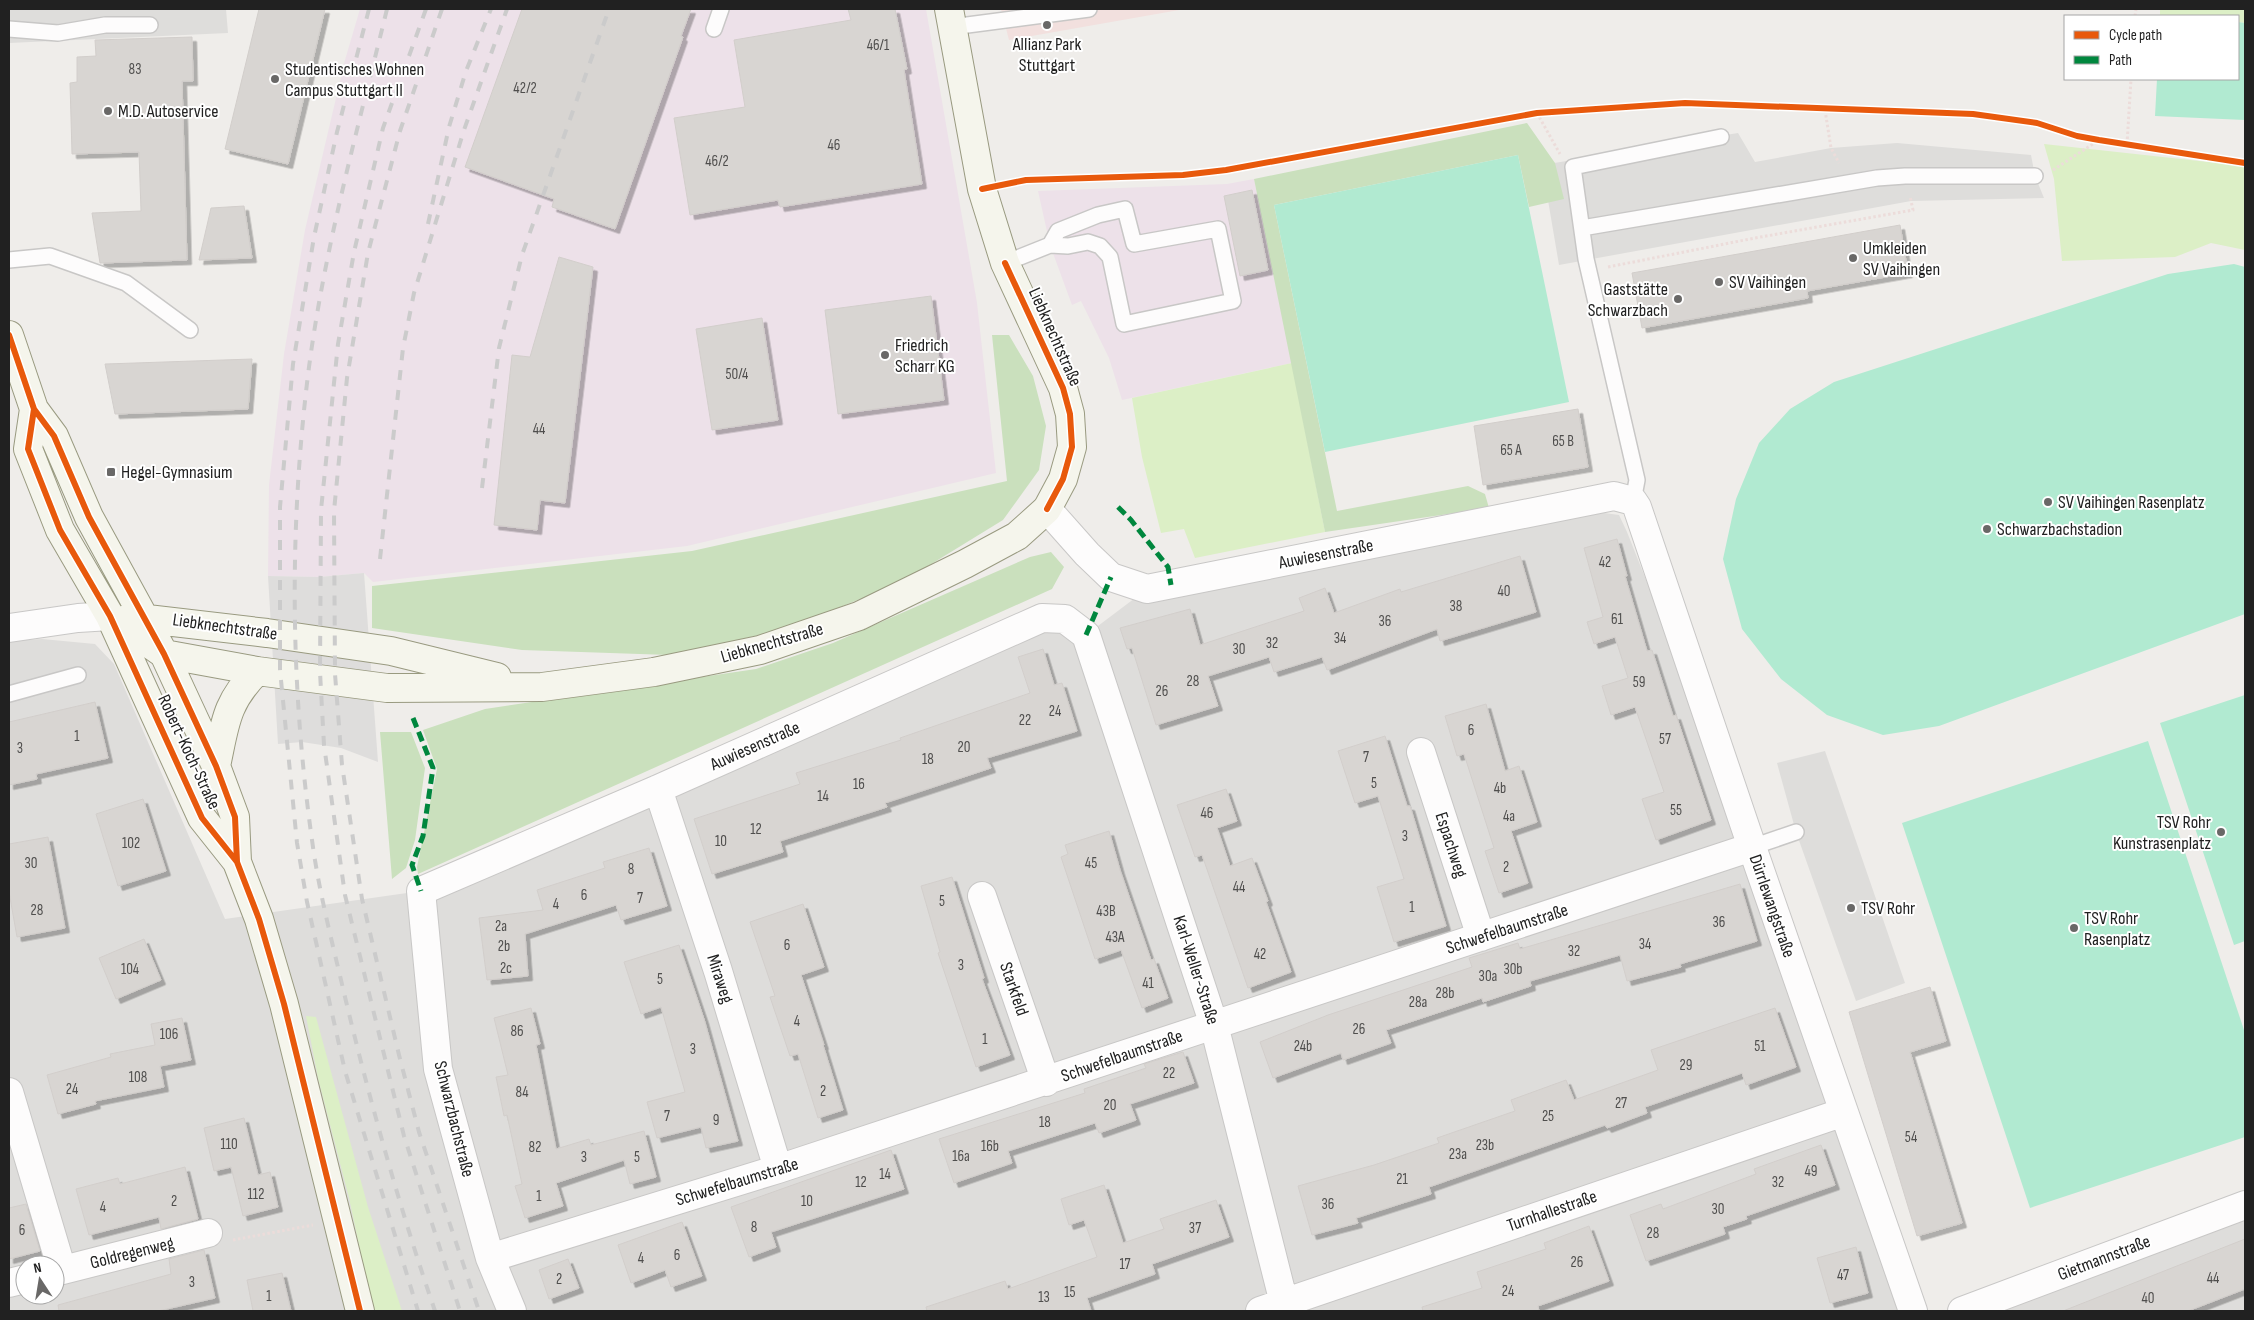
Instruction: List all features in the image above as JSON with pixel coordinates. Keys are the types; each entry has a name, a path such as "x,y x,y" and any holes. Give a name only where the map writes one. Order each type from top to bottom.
{"street":[{"name":"Liebknechtstraße","path":"110,616 164,654 257,671 388,688 542,687 654,672 760,650 859,616 1018,536 1046,509 1063,479 1072,447 1070,414 1064,388 1005,263 982,189 950,18"},
{"name":"Robert-Koch-Straße","path":"9,335 34,409 54,436 89,517 164,654 216,766 235,817 238,862"},
{"name":"Robert-Koch-Straße","path":"34,409 28,449 60,530 110,616 202,818 238,862"},
{"name":"Auwiesenstraße","path":"1046,509 1087,554 1112,577 1147,589 1614,496 1633,501"},
{"name":"Dürrlewangstraße","path":"1633,501 1638,507 1752,847 1913,1311"},
{"name":"Liebknechtstraße","path":"110,616 144,617 391,651 542,687"},
{"path":"9,628 78,618 110,616"},
{"name":"Auwiesenstraße","path":"421,891 658,789 1042,618 1065,619 1086,635"},
{"name":"Karl-Weller-Straße","path":"1086,635 1214,1025 1277,1308"},
{"path":"216,766 232,703 241,687 257,671"},
{"name":"Espachweg","path":"1421,752 1481,937"},
{"name":"Miraweg","path":"658,789 718,971 778,1169"},
{"name":"Schwefelbaumstraße","path":"490,1258 778,1169 1046,1082 1752,847"},
{"path":"238,862 259,919 284,1004 360,1311"},
{"name":"Schwarzbachstraße","path":"421,891 438,1069 490,1258 512,1311"},
{"name":"Starkfeld","path":"982,896 1046,1082"},
{"path":"9,1092 55,1255"},
{"name":"Turnhallestraße","path":"1277,1308 1844,1112"},
{"name":"Gietmannstraße","path":"1962,1311 2245,1205"},
{"name":"Goldregenweg","path":"65,1269 208,1233"}],"lane":[{"path":"714,29 721,9"},
{"path":"950,18 1089,9"},
{"path":"9,29 58,33 105,25 150,25"},
{"path":"1633,501 1637,480 1589,271 1573,167 1721,137"},
{"path":"1582,228 1697,210 1848,182 1905,176 2035,176"},
{"path":"1005,263 1050,245 1068,246 1088,242 1100,246 1110,257 1124,324 1233,301 1218,229 1134,244 1125,209 1098,215 1058,232 1050,245"},
{"path":"9,260 50,256 126,282 190,330"},
{"path":"9,694 78,675"},
{"path":"1752,847 1796,832"}],"path":[{"path":"2127,144 2131,80"},
{"path":"1825,110 1831,148 1848,182"},
{"path":"1537,113 1564,160 1573,167"},
{"path":"2035,176 2055,169 2099,140"},
{"path":"1589,271 1755,238 1913,210 1905,176"},
{"path":"208,1233 221,1243 337,1220"}],"shaded area":[{"path":"9,9 226,9 228,33 9,43"},
{"path":"360,9 926,9 977,303 996,473 687,546 373,582 364,573 319,577 268,576 269,485 284,354 305,230 345,60"},
{"name":"Allianz Park Stuttgart","path":"1001,9 1185,9 1009,40"},
{"path":"1738,133 1755,162 1831,148 1897,143 2031,155 2035,176 2044,198 1911,201 1559,265 1542,165"},
{"path":"1254,179 1292,363 1122,400 1109,358 1081,301 1072,305 1050,245 1038,191 1227,184"},
{"path":"1597,512 1619,515 1752,847 1913,1311 9,1311 9,641 42,639 95,644 114,664 225,919 421,891 1042,618 1086,635 1147,589"},
{"name":"TSV Rohr","path":"1825,751 1905,983 1856,1001 1796,832 1777,763"},
{"path":"2245,1205 2245,1311 1962,1311"}],"green space":[{"path":"2160,9 2245,9 2245,23 2239,22 2239,15 2160,15"},
{"path":"2239,22 2245,23 2245,120 2155,116 2157,80 2239,80"},
{"path":"1527,123 1555,163 1564,199 1529,207 1518,155 1274,205 1337,511 1468,486 1485,494 1489,508 1325,532 1254,179"},
{"path":"2044,144 2245,166 2245,250 2211,243 2175,257 2062,261 2054,179"},
{"path":"1518,155 1569,402 1325,452 1274,205"},
{"name":"Schwarzbachstadion","path":"2234,264 2245,267 2245,614 1939,726 1883,735 1827,715 1781,679 1742,629 1723,559 1736,499 1759,443 1790,409 1834,382 2168,274"},
{"path":"992,335 1009,335 1033,376 1046,426 1039,470 1003,520 902,582 786,629 669,655 522,650 372,628 372,586 692,551 1007,481"},
{"path":"1292,363 1325,532 1195,558 1184,529 1161,533 1142,457 1132,398"},
{"path":"1051,552 1064,567 1052,589 418,874 417,867 437,769 423,730 485,709 756,669 833,643 1030,557"},
{"name":"TSV Rohr Kunstrasenplatz","path":"2245,695 2245,941 2234,945 2160,723"},
{"path":"380,732 411,732 425,768 415,840 406,868 392,879"},
{"name":"TSV Rohr Rasenplatz","path":"2148,741 2245,1033 2245,1137 2030,1208 1902,823"},
{"path":"306,1016 316,1017 368,1207 402,1311 373,1311 349,1198 318,1078"}],"pier":[{"path":"364,573 378,762 341,748 302,742 278,744 268,576 319,577"}],"building":[{"name":"Studentisches Wohnen Campus Stuttgart II","path":"259,9 325,9 288,164 225,149"},
{"path":"522,9 691,9 681,36 683,37 615,229 552,207 554,199 465,167"},
{"path":"848,9 895,9 907,69 904,70 922,184 780,207 778,200 690,215 674,118 745,107 734,40 851,20"},
{"path":"192,37 193,81 182,81 187,260 100,263 92,213 141,211 139,152 72,154 70,83 77,82 77,57 96,56 95,40"},
{"path":"1252,190 1268,270 1240,276 1224,196"},
{"path":"244,206 252,258 199,260 211,208"},
{"name":"SV Vaihingen","path":"1900,225 1908,273 1807,291 1808,298 1642,328 1632,273"},
{"path":"559,257 593,267 565,503 540,500 537,530 494,525 512,355 530,357"},
{"name":"Friedrich Scharr KG","path":"931,296 944,400 838,414 825,310"},
{"path":"762,318 778,420 712,430 696,329"},
{"path":"252,359 248,409 115,414 105,364"},
{"path":"1578,409 1588,467 1483,485 1474,426"},
{"path":"1617,539 1627,576 1625,576 1647,651 1652,650 1673,716 1676,715 1711,820 1656,840 1642,799 1664,792 1635,707 1611,715 1602,686 1628,678 1615,637 1594,644 1587,622 1603,617 1584,548"},
{"path":"1520,556 1536,612 1440,641 1437,629 1327,670 1322,657 1274,672 1269,657 1208,676 1218,706 1156,725 1132,648 1127,649 1120,628 1190,609 1200,645 1304,611 1299,598 1325,588 1334,613 1400,589 1401,592"},
{"path":"1043,649 1054,685 1062,683 1077,731 987,758 991,768 885,803 887,807 780,841 783,852 712,874 694,819 800,784 796,773 901,740 900,738 1030,693 1018,657"},
{"path":"95,702 108,758 36,774 37,779 9,785 9,722"},
{"path":"1486,704 1505,771 1519,766 1537,822 1511,831 1528,883 1499,893 1485,851 1494,848 1464,754 1457,756 1445,716"},
{"path":"1385,736 1407,806 1410,806 1446,926 1394,942 1377,887 1404,879 1378,796 1355,803 1338,751"},
{"path":"1226,789 1237,821 1217,828 1230,866 1252,858 1291,972 1248,988 1202,855 1195,857 1177,805"},
{"path":"143,799 166,871 118,886 96,814"},
{"path":"1109,831 1120,870 1151,960 1154,959 1168,998 1142,1008 1121,950 1095,959 1061,857 1068,854 1065,845"},
{"path":"48,837 65,928 17,937 9,892 9,844"},
{"path":"649,848 667,906 621,920 616,905 525,934 528,976 487,980 479,918 543,910 537,890 605,868 603,862"},
{"path":"952,877 984,978 982,979 1010,1055 976,1067 938,953 940,952 921,886"},
{"path":"1740,884 1757,941 1680,964 1681,967 1627,981 1620,955 1530,981 1531,986 1483,1002 1482,998 1386,1030 1391,1043 1343,1060 1341,1053 1273,1078 1260,1042 1328,1015 1472,967 1469,958 1518,943 1520,949"},
{"path":"803,904 824,967 801,975 843,1110 818,1118 798,1054 790,1056 770,997 775,996 750,922"},
{"path":"144,939 161,980 116,999 99,958"},
{"path":"679,945 704,1019 738,1141 706,1148 701,1127 657,1138 647,1102 685,1092 661,1007 641,1014 624,962"},
{"path":"1930,987 1946,1041 1910,1052 1962,1223 1917,1236 1849,1012"},
{"path":"531,1008 540,1044 536,1045 556,1149 589,1139 591,1145 644,1131 656,1177 630,1184 624,1160 556,1183 563,1206 525,1218 515,1186 522,1184 507,1115 504,1116 496,1077 508,1075 494,1018"},
{"path":"1775,1008 1796,1067 1746,1085 1742,1073 1645,1107 1647,1113 1607,1128 1605,1125 1429,1187 1431,1194 1356,1218 1358,1223 1312,1235 1298,1186 1374,1165 1439,1143 1437,1138 1515,1111 1511,1100 1566,1080 1574,1100 1658,1070 1651,1050"},
{"path":"182,1018 191,1060 160,1066 164,1087 95,1101 96,1104 58,1114 47,1075 111,1057 110,1054 155,1045 151,1024"},
{"path":"1183,1052 1194,1083 1130,1104 1136,1120 1099,1133 1095,1123 1008,1151 1012,1163 954,1183 939,1139 1085,1093 1084,1089 1146,1068 1144,1064"},
{"path":"244,1118 258,1175 270,1172 278,1207 243,1216 231,1167 214,1171 204,1128"},
{"path":"1821,1145 1835,1185 1746,1216 1747,1219 1723,1227 1725,1234 1646,1261 1630,1215 1661,1204 1663,1209 1756,1174 1754,1169"},
{"path":"891,1150 904,1189 771,1232 776,1247 749,1257 731,1207"},
{"path":"185,1167 198,1219 161,1229 159,1217 89,1235 76,1189 118,1178 120,1184"},
{"path":"1104,1185 1123,1243 1164,1229 1160,1219 1216,1200 1229,1237 1152,1264 1155,1274 1087,1298 1091,1311 927,1311 926,1307 1005,1281 1008,1289 1097,1257 1084,1220 1069,1225 1061,1199"},
{"path":"26,1204 40,1251 24,1255 15,1255 15,1257 9,1259 9,1208"},
{"path":"682,1222 702,1276 671,1287 665,1270 631,1283 618,1245"},
{"path":"1589,1226 1609,1281 1538,1306 1539,1311 1423,1311 1422,1307 1482,1288 1477,1272 1546,1249 1544,1243"},
{"path":"2245,1239 2245,1289 2188,1311 2063,1311"},
{"path":"1856,1247 1868,1293 1830,1303 1817,1258"},
{"path":"204,1250 215,1298 158,1311 59,1311 58,1305 65,1305 65,1303 171,1274 169,1259"},
{"path":"568,1259 579,1288 549,1299 539,1270"},
{"path":"282,1273 291,1311 253,1311 247,1280"}],"railway":[{"path":"369,9 337,132 314,237 293,364 280,507 280,670 297,843 307,902 345,1071 418,1311"},
{"path":"387,9 333,232 309,367 302,426 295,545 296,663 305,781 322,899 375,1116 435,1311"},
{"path":"426,9 383,128 354,252 338,344 321,510 320,672 324,745 345,895 404,1136 460,1311"},
{"path":"442,9 400,131 368,253 347,378 334,511 335,674 342,765 362,899 419,1132 479,1311"},
{"path":"428,224 449,127 466,71 491,9"},
{"path":"380,559 403,348 414,293 464,130 507,9"},
{"path":"482,488 499,348 522,255 609,9"}],"marked path":[{"path":"1118,507 1131,520 1168,567 1171,585"},
{"path":"1086,635 1111,577"},
{"path":"413,718 433,768 423,836 412,865 421,891"}],"cycle path":[{"path":"982,189 1026,180 1183,175 1226,170 1537,113 1685,103 1973,114 2037,123 2077,136 2099,140 2245,163"},
{"path":"1005,263 1063,388 1070,414 1072,447 1063,479 1047,509"},
{"path":"9,335 34,409 54,436 89,517 164,654 216,766 235,817 237,862 259,919 284,1004 360,1311"},
{"path":"34,409 28,449 60,530 110,616 202,818 237,862"}],"place":[{"name":"Allianz Park Stuttgart","path":"1047,25"},
{"name":"Studentisches Wohnen Campus Stuttgart II","path":"275,79"},
{"name":"M.D. Autoservice","path":"108,111"},
{"name":"Umkleiden SV Vaihingen","path":"1853,258"},
{"name":"SV Vaihingen","path":"1719,282"},
{"name":"Gaststätte Schwarzbach","path":"1678,299"},
{"name":"Friedrich Scharr KG","path":"885,355"},
{"name":"Hegel-Gymnasium","path":"111,472"},
{"name":"SV Vaihingen Rasenplatz","path":"2048,502"},
{"name":"Schwarzbachstadion","path":"1987,529"},
{"name":"TSV Rohr Kunstrasenplatz","path":"2221,832"},
{"name":"TSV Rohr","path":"1851,908"},
{"name":"TSV Rohr Rasenplatz","path":"2074,928"}]}
